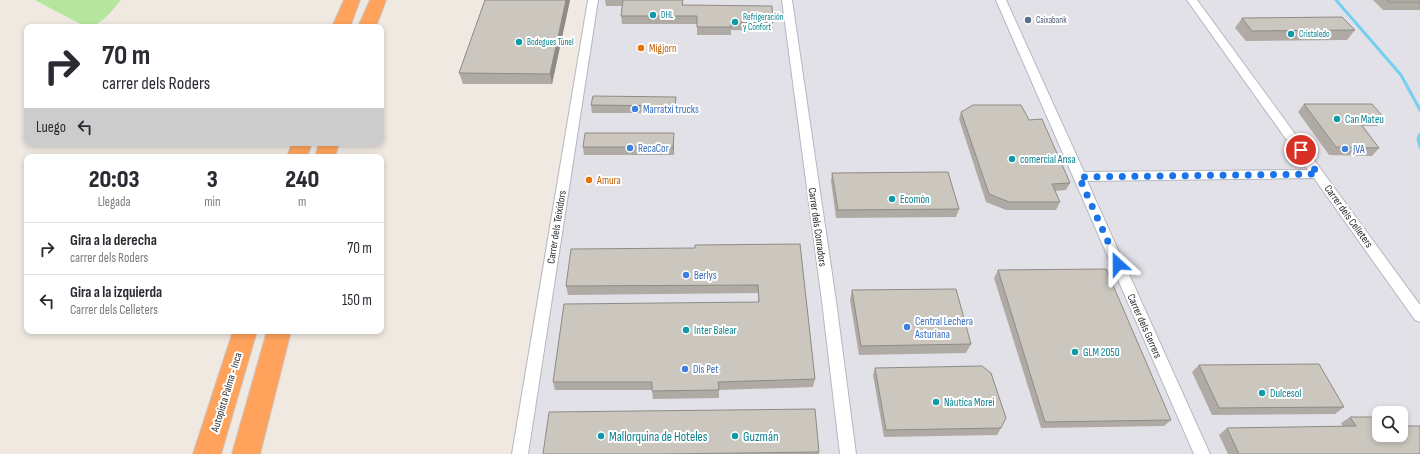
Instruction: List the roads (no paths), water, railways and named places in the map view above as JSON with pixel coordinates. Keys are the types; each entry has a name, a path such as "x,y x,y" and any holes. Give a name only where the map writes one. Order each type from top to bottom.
{"highway":[{"path":"342,24 352,0"},
{"path":"368,24 378,0"},
{"name":"Autopista Palma - Inca","path":"207,454 244,334"},
{"path":"246,453 279,334"}],"street":[{"name":"Carrer dels Teixidors","path":"520,454 593,0"},
{"name":"Carrer dels Conradors","path":"787,0 829,301 848,454"},
{"name":"Carrer dels Gerrers","path":"1001,0 1202,454"},
{"name":"Carrer dels Celleters","path":"1192,0 1420,316"},
{"path":"1079,177 1318,174"}],"waterway":[{"path":"1336,0 1401,75 1420,110"},
{"path":"1420,134 1418,139 1420,147"}],"place":[{"name":"DHL","path":"653,15"},
{"name":"Caixabank","path":"1028,20"},
{"name":"Refrigeración y Confort","path":"735,22"},
{"name":"Cristaledo","path":"1291,34"},
{"name":"Bodegues Túnel","path":"519,42"},
{"name":"Migjorn","path":"641,48"},
{"name":"Marratxí trucks","path":"635,109"},
{"name":"Can Mateu","path":"1337,119"},
{"name":"RecaCor","path":"630,148"},
{"name":"JVA","path":"1345,149"},
{"name":"comercial Ansa","path":"1012,159"},
{"name":"Amura","path":"589,180"},
{"name":"Ecomón","path":"892,199"},
{"name":"Berlys","path":"686,275"},
{"name":"Central Lechera Asturiana","path":"907,327"},
{"name":"Inter Balear","path":"686,330"},
{"name":"GLM 2050","path":"1075,352"},
{"name":"Dis Pet","path":"685,369"},
{"name":"Dulcesol","path":"1262,393"},
{"name":"Nàutica Morei","path":"936,402"},
{"name":"Mallorquina de Hoteles","path":"601,436"},
{"name":"Guzmán","path":"735,436"}]}
